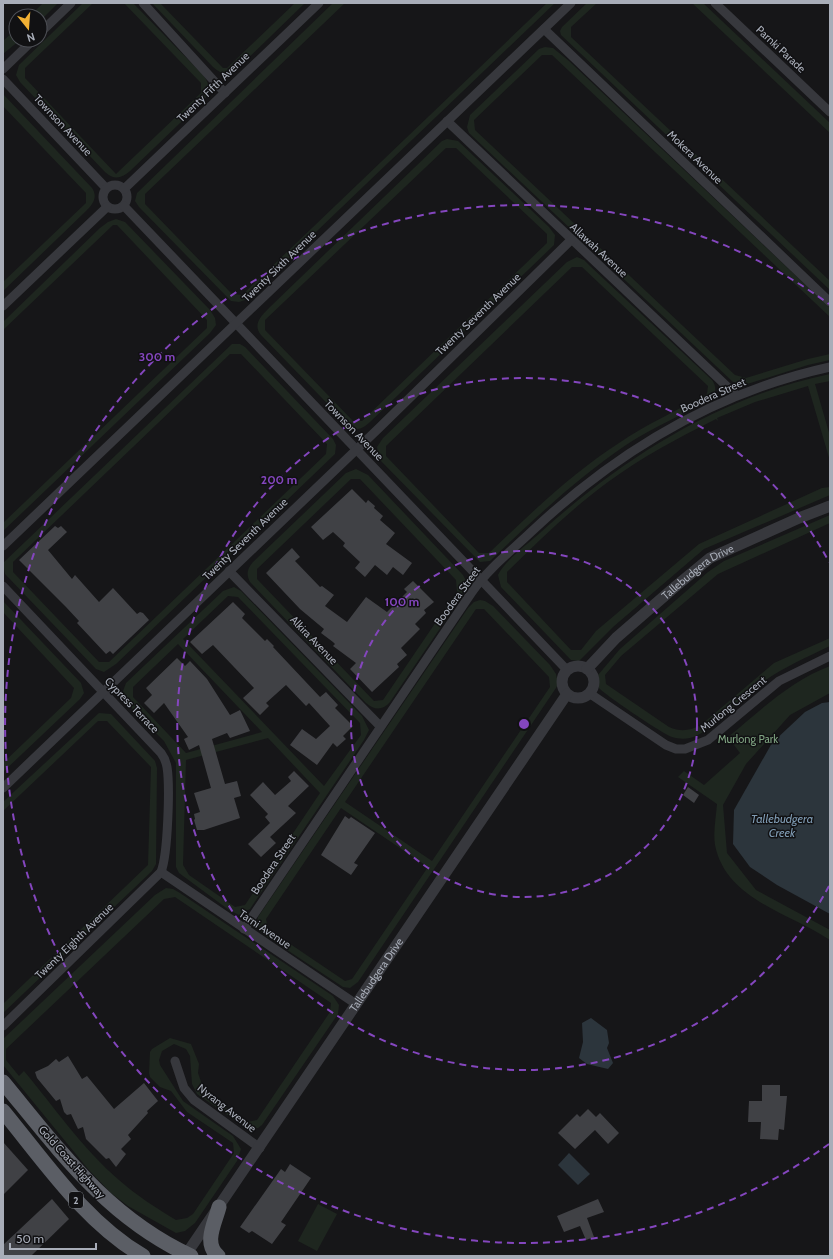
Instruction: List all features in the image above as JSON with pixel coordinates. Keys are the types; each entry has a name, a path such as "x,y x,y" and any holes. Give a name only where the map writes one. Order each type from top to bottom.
{"highway":[{"name":"Gold Coast Highway","path":"3,1082 71,1164 96,1191 135,1224 188,1255"},
{"name":"Gold Coast Highway","path":"3,1112 71,1194 91,1215 128,1247 143,1256"},
{"path":"218,1256 214,1252 210,1240 219,1207"}],"street":[{"path":"48,25 71,3"},
{"path":"143,3 225,93"},
{"name":"Twenty Fifth Avenue","path":"124,189 319,3"},
{"name":"Twenty Sixth Avenue","path":"3,546 571,3"},
{"name":"Parnki Parade","path":"715,3 830,112"},
{"name":"Mokera Avenue","path":"544,29 830,302"},
{"path":"3,69 25,48"},
{"name":"Townson Avenue","path":"3,79 106,188"},
{"name":"Allawah Avenue","path":"447,121 736,395"},
{"path":"117,185 124,189 127,196 124,206 113,210 107,207 102,200 103,192 106,188 117,185"},
{"name":"Townson Avenue","path":"124,206 568,670"},
{"path":"3,306 107,207"},
{"name":"Twenty Seventh Avenue","path":"3,788 356,450 571,240"},
{"name":"Boodera Street","path":"244,929 380,726 482,580 556,508 612,464 669,429 736,395 808,372 830,367"},
{"name":"Tallebudgera Drive","path":"587,669 616,638 690,573 710,558 799,518 830,506"},
{"name":"Alkira Avenue","path":"229,571 380,726"},
{"name":"Cypress Terrace","path":"3,586 154,744 165,760 168,774 167,818 164,864 161,872"},
{"name":"Murlong Crescent","path":"589,693 666,745 676,749 685,749 708,740 780,681 830,656"},
{"path":"577,666 587,669 593,678 593,683 589,693 581,698 576,698 567,694 564,690 562,679 568,670 577,666"},
{"name":"Tallebudgera Drive","path":"188,1255 356,1004 567,694"},
{"name":"Tarni Avenue","path":"161,872 356,1004"},
{"name":"Twenty Eighth Avenue","path":"3,1026 161,872"},
{"name":"Nyrang Avenue","path":"175,1061 184,1088 194,1100 260,1148"}],"green space":[{"path":"43,3 58,3 48,13 48,8 38,8"},
{"path":"83,3 93,3 48,46 48,37"},
{"path":"124,3 133,3 203,75 207,81 209,90 205,99 130,171 124,176 118,178 108,175 20,82 16,75 19,65 37,48 46,48 25,68 25,78 116,174 201,93 201,83"},
{"path":"152,3 160,3 223,68 227,68 295,3 305,3 236,70 227,74 221,73 213,67"},
{"path":"333,3 345,3 145,194 145,204 232,294 242,295 547,3 555,3 245,300 239,302 231,301 139,207 135,201 137,193"},
{"path":"587,3 597,3 571,27 571,37 830,281 830,290 561,35 560,31 562,27"},
{"path":"692,3 703,3 830,123 830,133"},
{"path":"8,36 8,48 10,48 3,54 3,41"},
{"path":"545,47 553,48 569,61 830,308 830,317 552,55 542,55 474,120 475,130 735,375 746,378 808,359 830,354 830,360 808,365 744,385 733,382 469,133 467,127 470,115 539,49"},
{"path":"3,94 92,188 95,197 91,206 3,291 3,282 86,203 86,193 3,106"},
{"path":"447,139 458,141 549,227 555,235 554,245 370,422 363,427 355,429 349,426 261,335 257,327 258,323 261,316 270,307 442,141","holes":["446,148 456,148 547,234 547,243 362,421 353,421 265,330 265,320"]},
{"path":"116,219 125,222 210,310 215,318 216,325 210,333 3,531 3,523 207,328 207,320 117,225 113,225 3,330 3,322 100,228 108,222"},
{"path":"577,257 584,260 712,380 715,385 715,392 711,399 647,432 608,458 555,500 490,561 480,562 379,459 377,447 383,438 567,262","holes":["572,267 582,267 708,386 707,394 640,430 601,455 551,495 489,553 479,553 386,456 386,446"]},
{"path":"232,344 240,344 245,347 333,439 336,445 335,454 116,664 104,672 96,669 5,574 3,563","holes":["230,354 241,354 327,444 326,454 109,662 99,662 13,572 13,562"]},
{"path":"830,374 830,381 815,384 830,436 830,461 808,386 755,402 717,418 718,421 716,419 688,433 660,448 621,473 594,492 568,514 507,572 507,582 571,650 581,650 596,631 699,544 822,488 830,487 830,495 704,549 613,627 579,661 571,660 501,587 498,575 501,569 511,558 573,505 640,455 712,414 789,384"},
{"path":"356,469 368,475 463,575 467,583 464,593 390,702 381,708 372,707 366,703 250,582 248,576 248,569 253,562 346,473","holes":["351,479 360,479 456,580 457,591 383,700 374,701 257,579 257,569"]},
{"path":"830,515 830,523 718,574 621,656 605,675 606,684 669,727 677,730 689,730 701,725 774,663 830,638 830,646 796,662 763,682 708,729 690,738 684,739 672,737 622,706 599,688 598,675 620,649 708,572 724,561"},
{"path":"234,587 241,591 362,716 369,730 364,740 250,909 239,915 229,910 179,873 176,867 176,763 164,741 133,710 122,694 126,683 223,591","holes":["228,596 238,597 360,723 361,735 324,786 183,639","178,644 262,732 186,753 133,697 133,687","268,738 320,793 245,905 235,907 189,875 183,865 186,760"]},
{"path":"480,600 485,601 493,606 550,665 556,674 558,685 358,982 350,988 343,987 263,934 257,925 258,917 468,608 474,602","holes":["476,609 484,609 549,677 550,687 432,861 345,802","341,808 428,867 352,979 345,981 268,929 266,919"]},
{"path":"3,601 81,683 84,693 80,699 3,772 3,763 71,698 74,688 3,612"},
{"name":"Murlong Park","path":"830,666 830,693 790,715 746,764 723,805 727,853 756,890 830,930 830,940 762,903 746,892 732,879 721,864 714,840 717,804 678,777 684,771 704,785 740,753 728,737 776,697 815,672"},
{"path":"99,713 111,714 155,761 157,768 156,864 152,871 3,1013 3,1004 148,865 151,767 107,721 98,721 3,811 3,802"},
{"path":"166,888 173,889 180,893 333,996 339,1005 338,1014 262,1125 258,1128 245,1127 197,1094 192,1084 190,1056 186,1049 174,1044 162,1051 159,1060 160,1065 183,1101 233,1136 241,1149 237,1161 195,1223 185,1231 176,1233 128,1206 111,1193 88,1169 3,1065 3,1039 155,895","holes":["175,897 331,1003 330,1012 257,1120 247,1122 205,1093 198,1073 199,1064 191,1044 170,1038 152,1049 150,1052 150,1077 160,1087 171,1091 187,1112 233,1143 234,1153 193,1214 187,1218 176,1220 139,1196 106,1168 69,1127 24,1071 19,1076 6,1060 6,1049 164,899"]},
{"path":"318,1204 337,1214 317,1251 298,1241"}],"water":[{"name":"Tallebudgera Creek","path":"830,702 830,914 777,885 750,867 733,844 734,810 772,743 805,712 822,703"},
{"path":"591,1018 607,1030 609,1043 607,1048 613,1063 608,1069 587,1064 579,1058 583,1042 582,1023"},
{"path":"569,1153 590,1174 578,1185 558,1165"}],"building":[{"path":"352,489 366,503 368,500 375,506 374,508 383,516 380,520 395,533 386,544 412,563 403,575 393,567 387,575 375,565 365,577 355,568 360,562 343,546 345,543 333,532 323,540 311,527"},
{"path":"55,526 58,528 61,526 67,532 48,550 72,579 75,575 99,602 113,588 137,614 140,612 143,613 149,620 113,654 110,651 106,654 77,623 79,621 19,560"},
{"path":"292,548 300,557 295,561 320,587 322,586 334,595 325,606 347,622 366,597 387,612 407,592 404,589 413,581 434,602 424,610 426,613 415,624 420,629 401,648 407,655 397,664 399,667 372,692 350,669 356,663 333,646 335,644 321,633 324,629 300,609 266,573"},
{"path":"233,602 245,614 242,618 265,641 267,639 274,646 273,647 320,697 326,692 338,705 335,708 353,726 343,736 346,739 337,747 333,743 317,765 290,745 302,729 316,739 330,726 309,703 306,706 286,685 266,703 269,706 260,715 243,698 254,688 213,645 202,654 190,642"},
{"path":"177,658 185,666 190,661 207,679 230,715 240,710 250,731 230,738 227,733 212,739 225,784 237,781 241,796 234,798 240,818 204,830 197,830 194,820 194,814 200,812 194,793 211,788 199,745 189,750 184,739 188,737 164,703 154,713 144,703 152,695 146,688"},
{"path":"294,771 309,786 288,806 296,813 270,837 276,843 261,857 248,844 270,823 265,817 268,814 250,795 263,782 275,795 291,781 288,777"},
{"path":"688,787 699,795 694,803 683,795"},
{"path":"345,816 349,819 351,817 375,833 354,863 358,865 351,875 321,855"},
{"path":"68,1056 82,1079 87,1076 114,1109 144,1083 158,1101 147,1111 148,1113 128,1135 131,1139 121,1149 126,1154 116,1167 109,1158 106,1159 86,1139 83,1127 78,1129 71,1114 67,1115 64,1112 60,1099 56,1101 37,1078 35,1072 48,1066 56,1059 59,1062"},
{"path":"762,1085 780,1085 780,1096 787,1096 784,1130 779,1129 778,1140 760,1139 761,1122 748,1122 749,1101 762,1101"},
{"path":"588,1109 596,1117 600,1113 619,1133 608,1144 595,1130 575,1149 558,1133 577,1114 580,1117"},
{"path":"3,1142 28,1170 3,1195"},
{"path":"290,1164 311,1178 281,1222 286,1225 272,1244 252,1231 249,1233 240,1227 281,1169 285,1172"},
{"path":"52,1199 69,1219 31,1256 3,1256 3,1245"},
{"path":"598,1199 604,1212 587,1218 594,1237 586,1240 580,1226 564,1232 557,1216"}]}
